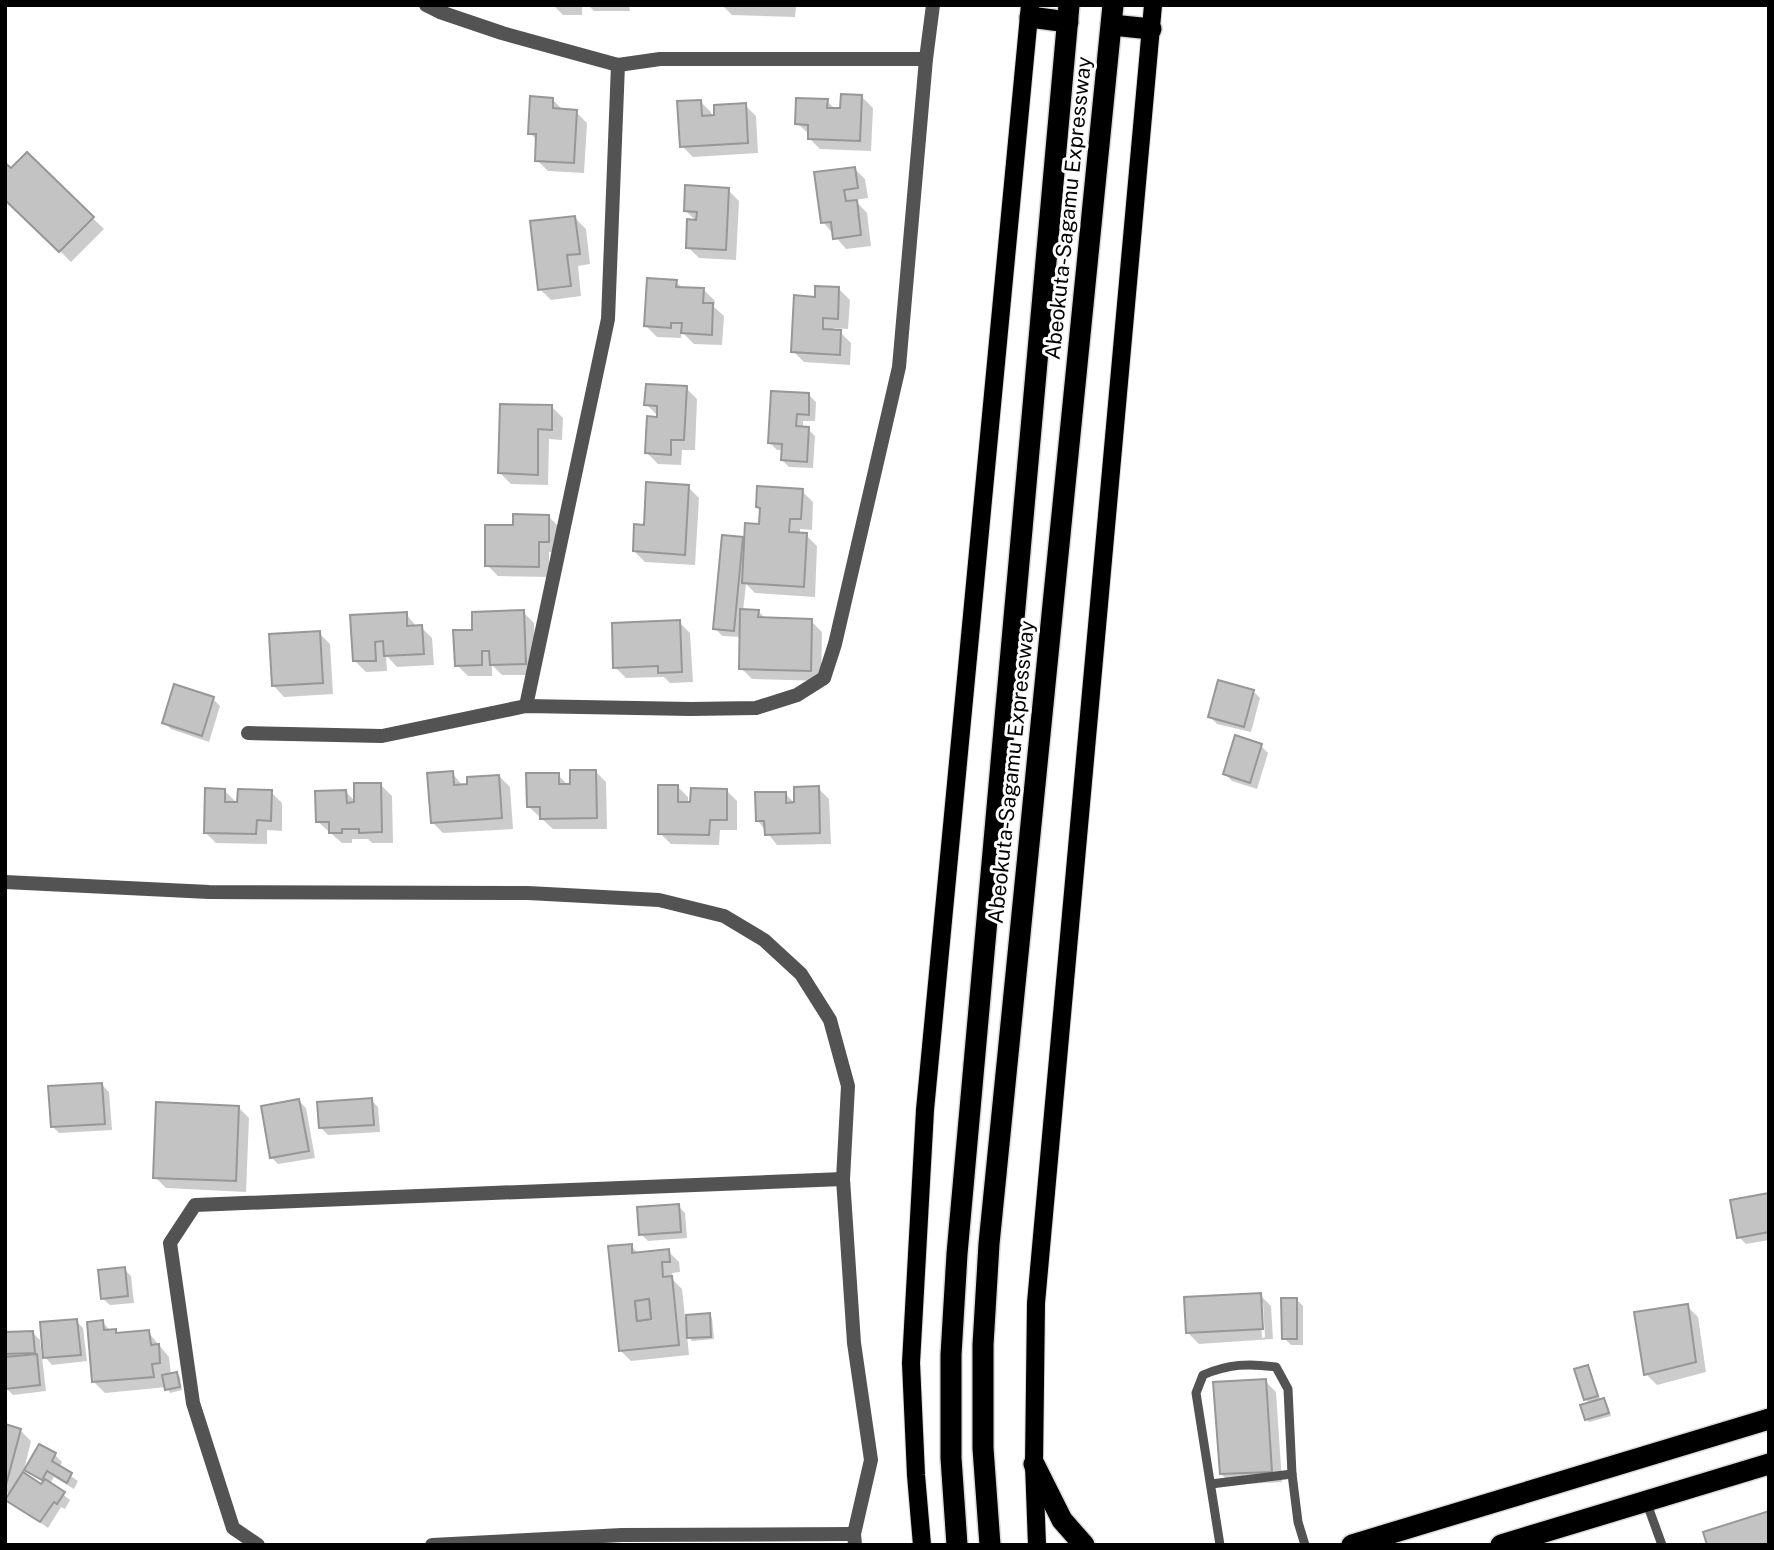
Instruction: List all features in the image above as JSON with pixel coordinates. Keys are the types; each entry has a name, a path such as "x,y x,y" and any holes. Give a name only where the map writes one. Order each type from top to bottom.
{"highway":[{"path":"1030,11 1069,14"},
{"name":"Abeokuta-Sagamu Expressway","path":"957,1545 951,1458 951,1355 1069,14"},
{"path":"1113,15 1151,29"},
{"name":"Abeokuta-Sagamu Expressway","path":"989,1545 983,1448 982,1345 1000,1120 1113,15"},
{"path":"1352,1545 1769,1419"},
{"path":"1034,1464 1062,1520 1084,1545"},
{"path":"1501,1545 1769,1464"}],"main road":[{"path":"1037,1545 1034,1464 1036,1303 1153,5"},
{"path":"922,1545 911,1363 925,1110 1030,11"}],"street":[{"path":"426,5 502,33 618,65 660,59 926,59"},
{"path":"248,733 382,736 526,706 756,708 797,695 824,677 835,644 900,367 933,5"},
{"path":"526,706 608,319 618,65"},
{"path":"5,882 209,892 554,895 659,900 724,916 764,940 801,975 830,1020 848,1086 843,1179 853,1343 871,1460 854,1540 622,1535 432,1545"},
{"path":"258,1545 233,1528 193,1403 170,1243 195,1205 843,1179"}],"lane":[{"path":"1220,1545 1196,1393 1203,1375 1223,1367 1254,1364 1276,1367 1288,1389 1292,1474 1298,1522 1306,1545"},
{"path":"1211,1484 1292,1474"},
{"path":"1645,1500 1662,1545"}],"building":[{"path":"841,94 862,95 860,141 808,139 808,125 795,124 796,98 828,99 827,108 840,108"},
{"path":"530,96 553,98 553,108 577,110 574,163 535,161 536,134 528,134"},
{"path":"701,100 702,116 714,115 714,105 746,103 748,143 680,147 677,101"},
{"path":"27,152 94,217 59,252 5,200 5,163 11,168"},
{"path":"855,167 858,188 844,190 846,201 857,200 861,235 833,239 831,222 821,223 814,172"},
{"path":"685,185 729,188 726,250 686,248 687,219 696,220 697,212 684,211"},
{"path":"575,216 580,254 567,255 571,286 538,290 530,221"},
{"path":"647,278 677,280 676,287 704,288 703,303 713,303 712,335 681,333 682,323 671,323 671,328 644,326"},
{"path":"815,286 839,287 838,319 823,318 823,329 841,330 840,355 791,352 794,295 815,297"},
{"path":"646,384 687,386 684,440 671,440 671,455 645,453 647,416 657,417 657,406 644,405"},
{"path":"771,391 809,393 809,415 797,414 796,426 809,427 807,462 781,460 782,444 768,443"},
{"path":"500,404 552,405 552,430 538,429 538,475 498,473"},
{"path":"646,482 689,485 685,555 633,551 634,524 644,525"},
{"path":"757,486 803,489 801,519 790,519 789,532 807,533 804,587 742,583 745,523 759,524 760,508 756,507"},
{"path":"513,514 549,515 549,542 539,542 539,567 485,566 485,525 513,525"},
{"path":"722,535 743,537 734,631 713,629"},
{"path":"740,609 759,610 758,617 812,619 811,671 739,669"},
{"path":"524,610 526,664 490,665 489,651 482,651 482,665 455,666 453,630 472,630 472,612"},
{"path":"407,612 407,626 422,625 424,654 384,656 383,641 375,642 376,661 353,661 350,615"},
{"path":"680,620 682,672 658,673 658,666 613,668 612,623"},
{"path":"320,631 323,683 272,686 269,634"},
{"path":"1218,680 1254,690 1244,727 1208,717"},
{"path":"174,684 214,697 202,736 162,723"},
{"path":"1235,735 1262,744 1250,783 1223,774"},
{"path":"570,770 596,770 597,818 540,819 540,807 527,807 526,773 559,773 559,784 570,784"},
{"path":"453,771 454,785 467,784 467,777 499,775 502,818 431,823 427,773"},
{"path":"354,783 381,783 382,832 359,833 359,829 342,829 342,833 329,833 329,822 316,822 315,791 346,790 347,803 354,802"},
{"path":"658,785 678,785 678,802 690,802 691,788 727,789 727,820 710,820 709,835 658,834"},
{"path":"819,786 820,833 765,835 764,821 756,821 755,792 786,792 786,803 794,802 794,787"},
{"path":"205,788 225,789 225,802 237,802 238,789 272,790 271,821 257,820 256,834 204,833"},
{"path":"102,1083 105,1124 51,1127 48,1086"},
{"path":"372,1098 374,1125 319,1128 317,1102"},
{"path":"299,1099 309,1151 270,1158 261,1106"},
{"path":"156,1102 239,1106 236,1181 153,1178"},
{"path":"1769,1193 1769,1232 1737,1238 1730,1200"},
{"path":"679,1204 681,1232 639,1235 637,1207"},
{"path":"632,1244 632,1253 669,1249 670,1262 662,1262 663,1277 672,1276 679,1345 619,1351 608,1246","holes":["649,1299 651,1319 637,1321 635,1301"]},
{"path":"125,1267 128,1296 101,1299 98,1270"},
{"path":"1261,1293 1263,1329 1186,1333 1184,1297"},
{"path":"1281,1298 1297,1298 1297,1339 1282,1339"},
{"path":"649,1299 651,1319 637,1321 635,1301"},
{"path":"1688,1304 1696,1362 1644,1375 1634,1312"},
{"path":"710,1313 711,1337 687,1338 686,1315"},
{"path":"77,1319 81,1355 43,1358 40,1322"},
{"path":"103,1320 104,1330 116,1329 116,1333 149,1330 151,1345 159,1344 160,1363 152,1364 154,1377 92,1382 87,1322"},
{"path":"33,1331 35,1353 5,1354 5,1332"},
{"path":"37,1354 40,1385 5,1389 5,1357"},
{"path":"1588,1365 1598,1396 1584,1400 1574,1369"},
{"path":"177,1372 180,1387 165,1390 162,1375"},
{"path":"1266,1379 1272,1472 1220,1474 1213,1382"},
{"path":"1604,1398 1609,1413 1585,1420 1580,1405"},
{"path":"5,1424 21,1429 6,1485 5,1485"},
{"path":"39,1444 56,1453 52,1461 72,1473 67,1483 47,1471 42,1480 24,1470"},
{"path":"23,1472 41,1484 45,1479 65,1492 40,1522 5,1500"},
{"path":"1769,1511 1769,1545 1707,1545 1703,1532"}]}
